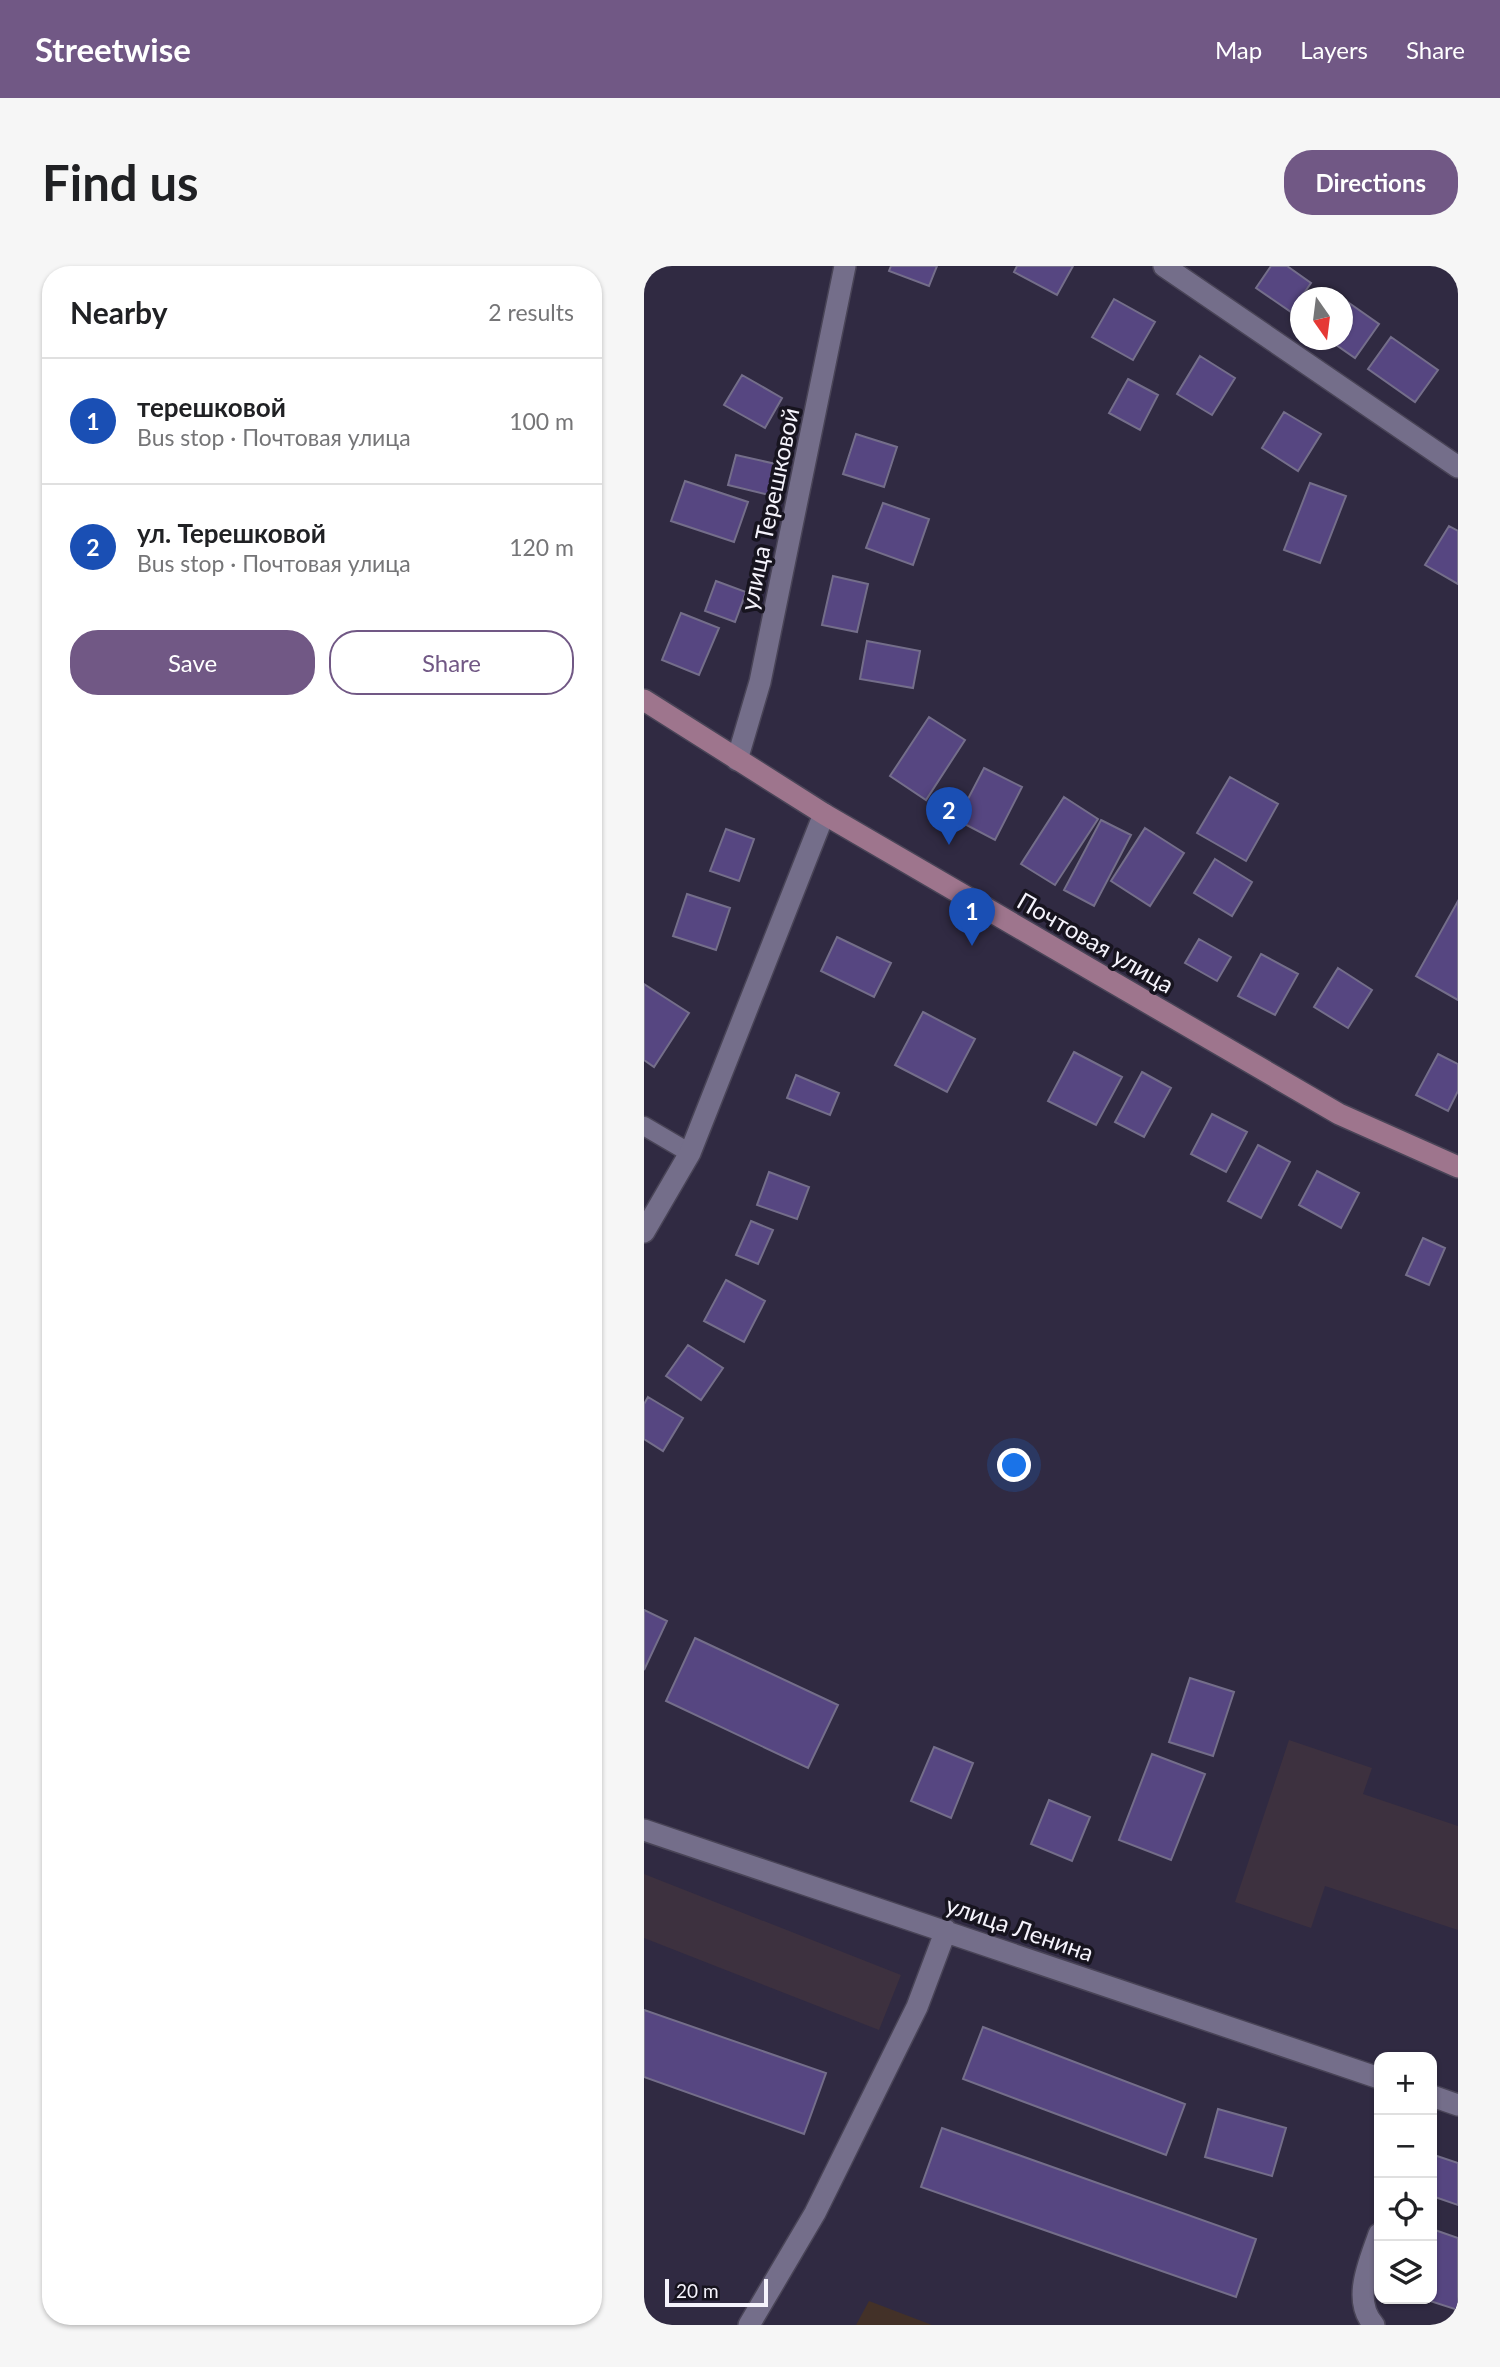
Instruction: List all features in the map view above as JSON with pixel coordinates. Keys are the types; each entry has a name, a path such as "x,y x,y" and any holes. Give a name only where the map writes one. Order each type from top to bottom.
{"main road":[{"name":"Почтовая улица","path":"644,701 824,814 1339,1114 1458,1167"}],"street":[{"name":"улица Терешковой","path":"737,760 760,682 845,266"},
{"path":"1164,266 1458,467"},
{"path":"644,1232 690,1153 824,814"},
{"name":"улица Ленина","path":"644,1830 1374,2076"},
{"path":"749,2325 821,2201 917,2007 946,1930"},
{"path":"1437,2098 1458,2105"},
{"path":"1374,2325 1367,2318 1363,2296 1364,2275 1376,2241"}],"lane":[{"path":"644,1126 690,1153"}],"shaded area":[{"path":"1289,1740 1372,1768 1363,1794 1458,1826 1458,1930 1325,1886 1311,1928 1235,1902"},
{"path":"644,1874 901,1975 879,2030 644,1938"},
{"path":"869,2301 932,2325 856,2325"}],"building":[{"path":"891,266 937,266 929,286 889,271"},
{"path":"1017,266 1073,266 1057,295 1014,272"},
{"path":"1271,266 1287,266 1311,283 1308,287 1290,287 1290,311 1256,288"},
{"path":"1114,299 1155,322 1133,360 1092,337"},
{"path":"1353,306 1379,324 1355,358 1343,350 1353,350"},
{"path":"1391,337 1438,370 1415,402 1368,369"},
{"path":"1200,356 1235,378 1212,415 1177,394"},
{"path":"742,375 782,398 765,428 724,405"},
{"path":"1128,379 1158,395 1140,430 1109,413"},
{"path":"1284,412 1321,434 1298,471 1262,448"},
{"path":"856,434 897,447 884,487 843,474"},
{"path":"736,455 776,464 769,495 728,485"},
{"path":"685,481 748,502 734,542 671,521"},
{"path":"1310,483 1346,496 1320,563 1284,550"},
{"path":"883,503 929,519 913,565 866,548"},
{"path":"1449,526 1458,531 1458,584 1425,565"},
{"path":"833,576 868,584 857,632 822,625"},
{"path":"716,581 746,592 735,622 705,611"},
{"path":"681,613 719,628 699,675 662,660"},
{"path":"867,641 920,651 913,688 860,679"},
{"path":"929,717 965,740 926,800 890,776"},
{"path":"984,768 1022,787 995,840 957,820"},
{"path":"1230,777 1278,804 1246,861 1197,833"},
{"path":"1064,797 1098,819 1055,885 1021,864"},
{"path":"1101,820 1131,835 1094,906 1064,890"},
{"path":"1145,828 1184,853 1150,906 1111,881"},
{"path":"726,829 754,839 739,881 710,871"},
{"path":"1215,859 1252,882 1232,916 1194,893"},
{"path":"687,894 730,908 716,950 673,936"},
{"path":"1458,901 1458,1000 1416,976"},
{"path":"837,937 891,963 874,997 821,971"},
{"path":"1199,939 1231,957 1217,981 1185,963"},
{"path":"1261,954 1298,974 1275,1015 1238,996"},
{"path":"1338,968 1372,990 1348,1028 1314,1007"},
{"path":"644,984 689,1013 654,1067 644,1060"},
{"path":"923,1012 975,1039 947,1092 895,1065"},
{"path":"1074,1052 1122,1077 1096,1125 1048,1101"},
{"path":"1438,1054 1458,1064 1458,1091 1448,1111 1416,1095"},
{"path":"1142,1072 1171,1088 1144,1137 1115,1122"},
{"path":"796,1075 839,1093 830,1115 787,1098"},
{"path":"1212,1114 1247,1132 1226,1172 1191,1154"},
{"path":"1258,1145 1290,1162 1261,1218 1228,1201"},
{"path":"1317,1171 1359,1193 1341,1228 1299,1205"},
{"path":"769,1172 809,1187 797,1219 757,1205"},
{"path":"751,1221 773,1230 758,1264 736,1255"},
{"path":"1423,1238 1445,1248 1429,1285 1406,1275"},
{"path":"726,1280 765,1301 744,1342 704,1321"},
{"path":"688,1345 723,1368 701,1400 666,1376"},
{"path":"648,1397 683,1418 663,1451 644,1439 644,1404"},
{"path":"644,1610 667,1621 644,1670"},
{"path":"695,1638 838,1705 808,1768 666,1701"},
{"path":"1190,1678 1234,1692 1213,1756 1169,1742"},
{"path":"934,1747 973,1763 951,1818 911,1801"},
{"path":"1152,1754 1205,1774 1171,1860 1119,1840"},
{"path":"1049,1800 1090,1817 1072,1861 1031,1844"},
{"path":"644,2010 826,2073 804,2134 644,2077"},
{"path":"983,2027 1185,2104 1166,2155 963,2079"},
{"path":"1218,2109 1286,2128 1272,2176 1205,2157"},
{"path":"942,2128 1256,2239 1236,2297 921,2187"},
{"path":"1437,2156 1458,2163 1458,2205 1437,2198"},
{"path":"1437,2231 1458,2238 1458,2310 1437,2303"}],"place":[{"name":"ул. Терешковой","path":"949,845"},
{"name":"терешковой","path":"972,946"}]}
